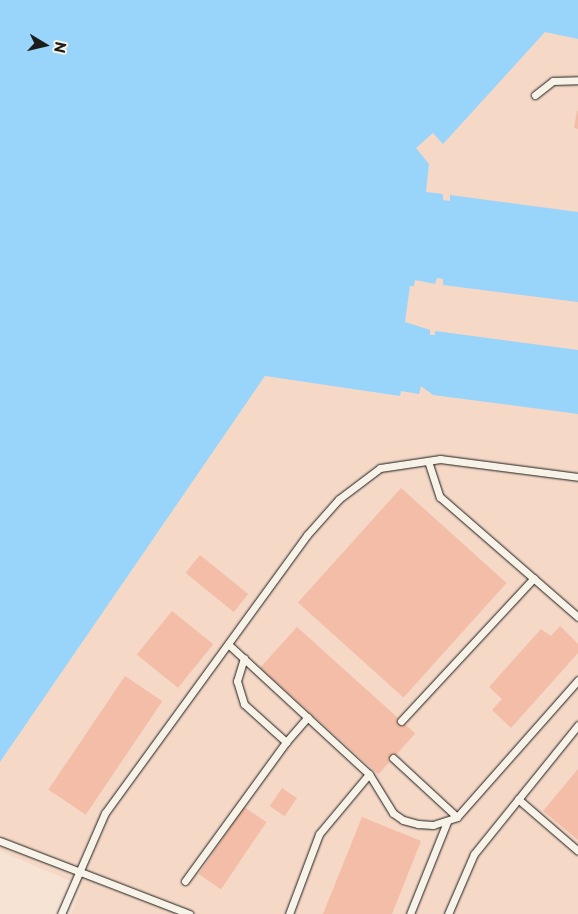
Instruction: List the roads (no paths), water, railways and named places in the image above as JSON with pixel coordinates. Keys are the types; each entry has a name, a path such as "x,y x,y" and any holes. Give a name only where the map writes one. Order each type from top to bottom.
{"lane":[{"path":"535,95 553,81 578,80"},
{"path":"61,914 105,813 307,535 339,499 380,468 428,460 440,459 578,477"},
{"path":"428,460 440,496 578,617"},
{"path":"401,721 534,578"},
{"path":"228,644 369,774 394,813 403,820 434,825 457,817 578,680"},
{"path":"244,658 237,681 244,704 286,742"},
{"path":"185,881 286,742 308,717"},
{"path":"448,914 474,854 578,725"},
{"path":"394,758 457,817"},
{"path":"289,914 319,834 369,774"},
{"path":"518,799 578,851"},
{"path":"410,914 447,822"},
{"path":"0,841 188,914"}],"water":[{"path":"0,0 578,0 578,39 545,32 443,144 433,133 416,148 429,164 426,192 443,194 443,200 450,201 450,195 578,212 578,302 443,285 443,279 437,278 435,284 415,280 414,286 410,286 405,322 430,330 430,335 435,335 435,331 578,350 578,414 433,395 421,386 419,394 401,391 400,396 265,376 0,762"}]}
